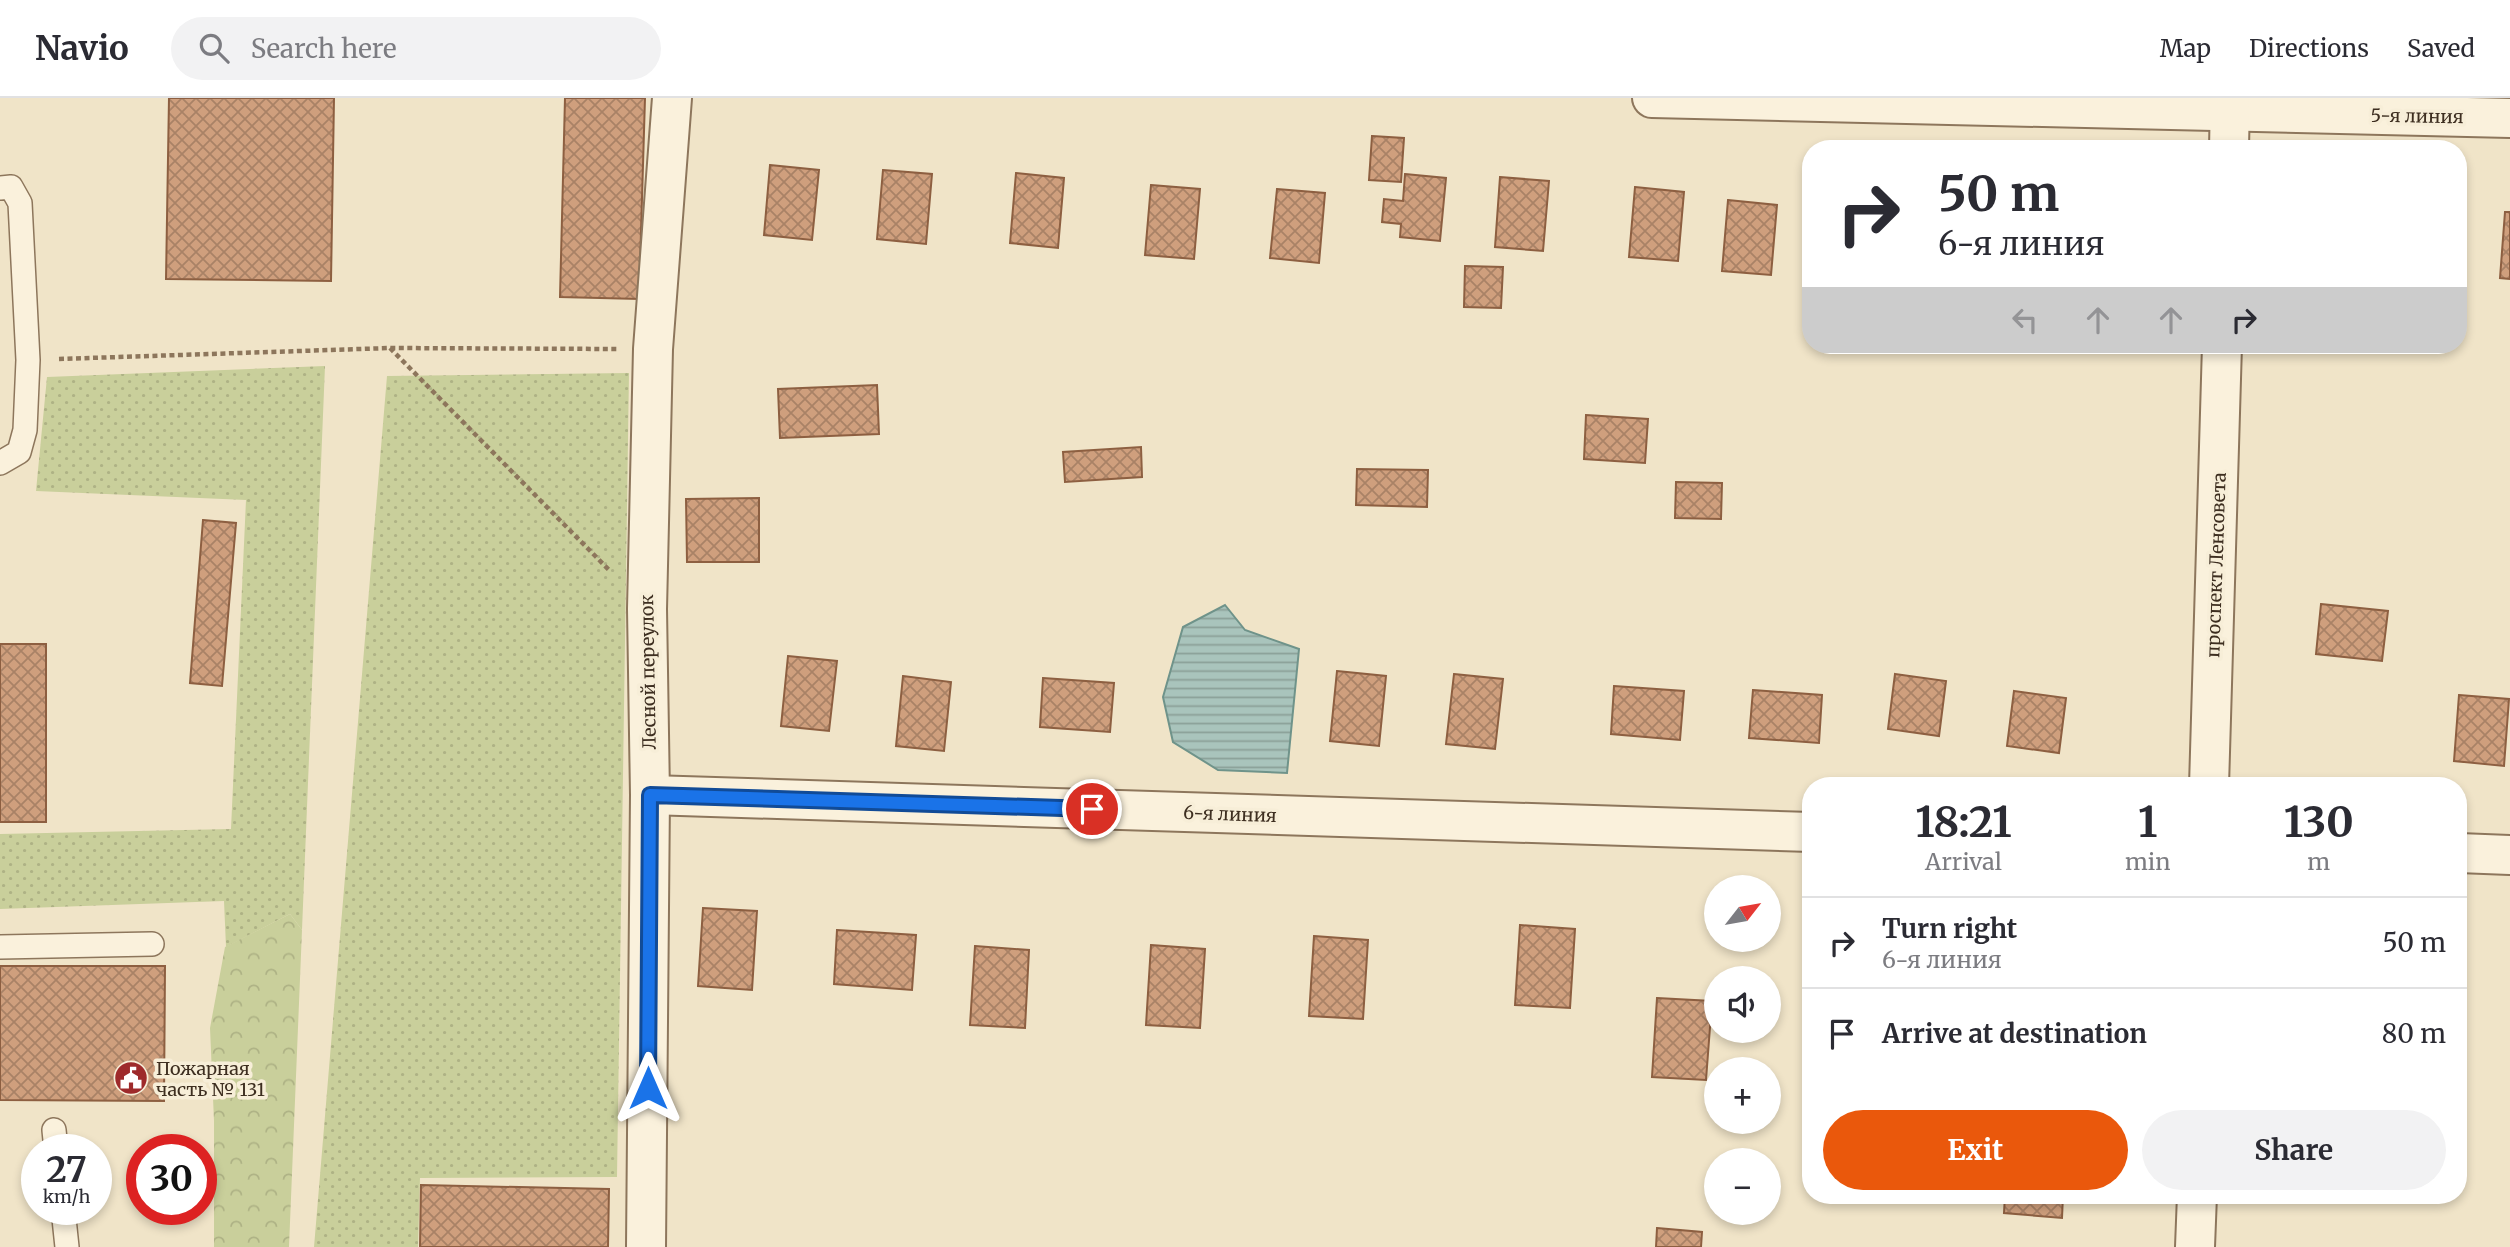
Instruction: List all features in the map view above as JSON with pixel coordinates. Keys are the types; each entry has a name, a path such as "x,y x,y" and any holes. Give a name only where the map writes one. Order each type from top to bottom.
{"street":[{"name":"Лесной переулок","path":"646,1247 650,795 647,609 653,349 672,98"},
{"name":"5-я линия","path":"1652,98 2230,105 2510,118"},
{"path":"2229,140 2230,105"},
{"name":"проспект Ленсовета","path":"2209,777 2222,354"},
{"name":"6-я линия","path":"650,795 1802,832"},
{"path":"2467,853 2510,855"},
{"path":"2195,1247 2197,1204"}],"lane":[{"path":"0,188 10,187 20,203 28,360 25,430 19,452 0,463"},
{"path":"0,947 152,944"},
{"path":"65,1225 67,1247"}],"path":[{"path":"28,360 390,348 653,349"},
{"path":"390,348 647,609"}],"green space":[{"path":"325,366 302,930 290,914 226,947 224,901 0,909 0,834 231,829 246,500 36,491 47,377"},
{"path":"629,373 617,1177 420,1178 418,1247 314,1247 387,376"},
{"path":"290,914 302,930 289,1247 214,1247 214,1225 217,1225 217,1134 214,1134 210,1028 225,947"}],"water":[{"path":"1225,605 1245,630 1299,649 1287,773 1218,770 1173,742 1163,697 1183,627"}],"building":[{"path":"169,98 334,98 331,281 166,279"},
{"path":"565,98 645,98 639,299 560,297"},
{"path":"1372,136 1404,138 1401,182 1369,180"},
{"path":"770,165 819,170 812,240 764,235"},
{"path":"883,170 932,174 926,244 877,239"},
{"path":"1016,173 1064,178 1058,248 1010,243"},
{"path":"1405,174 1446,178 1440,241 1400,237 1401,224 1382,222 1384,199 1403,201"},
{"path":"1500,177 1549,181 1543,251 1495,247"},
{"path":"1151,185 1200,189 1194,259 1145,255"},
{"path":"1635,187 1684,192 1678,261 1629,257"},
{"path":"1277,189 1325,193 1319,263 1270,258"},
{"path":"1728,200 1777,205 1771,275 1722,271"},
{"path":"2505,212 2510,212 2510,279 2500,278"},
{"path":"1465,266 1503,267 1501,308 1464,307"},
{"path":"877,385 879,434 780,438 778,389"},
{"path":"1586,415 1648,419 1645,463 1584,459"},
{"path":"1141,447 1142,477 1065,482 1063,452"},
{"path":"1357,469 1428,470 1427,507 1356,505"},
{"path":"1676,482 1722,483 1721,519 1675,518"},
{"path":"759,498 759,562 687,562 686,499"},
{"path":"203,520 236,523 222,686 190,683"},
{"path":"2321,604 2388,611 2382,661 2316,654"},
{"path":"0,644 46,644 46,822 0,822"},
{"path":"788,656 837,661 829,731 781,726"},
{"path":"1337,671 1386,676 1379,746 1330,741"},
{"path":"1454,674 1503,679 1495,749 1446,744"},
{"path":"1895,674 1946,681 1939,736 1888,729"},
{"path":"903,676 951,682 944,751 896,746"},
{"path":"1043,678 1114,683 1110,732 1040,727"},
{"path":"1614,686 1684,691 1680,740 1611,734"},
{"path":"1753,690 1822,695 1819,743 1749,738"},
{"path":"2014,691 2066,698 2059,753 2007,746"},
{"path":"2459,695 2509,699 2504,766 2454,761"},
{"path":"703,908 757,911 752,990 698,986"},
{"path":"1520,925 1575,929 1570,1008 1515,1005"},
{"path":"837,930 916,935 912,990 834,984"},
{"path":"1314,936 1368,940 1363,1019 1309,1016"},
{"path":"1151,945 1205,949 1200,1028 1146,1025"},
{"path":"975,946 1029,950 1025,1028 970,1025"},
{"path":"0,966 165,966 164,1101 0,1100"},
{"path":"1657,998 1704,1001 1704,1043 1709,1043 1708,1057 1704,1057 1704,1080 1652,1077"},
{"path":"421,1185 609,1189 608,1247 420,1247"},
{"path":"2004,1204 2063,1204 2062,1218 2004,1213"},
{"path":"1657,1228 1702,1232 1701,1247 1656,1247"}],"place":[{"name":"Пожарная часть № 131","path":"131,1078"}],"route":[{"path":"648,1088 650,795 1092,809"}]}
